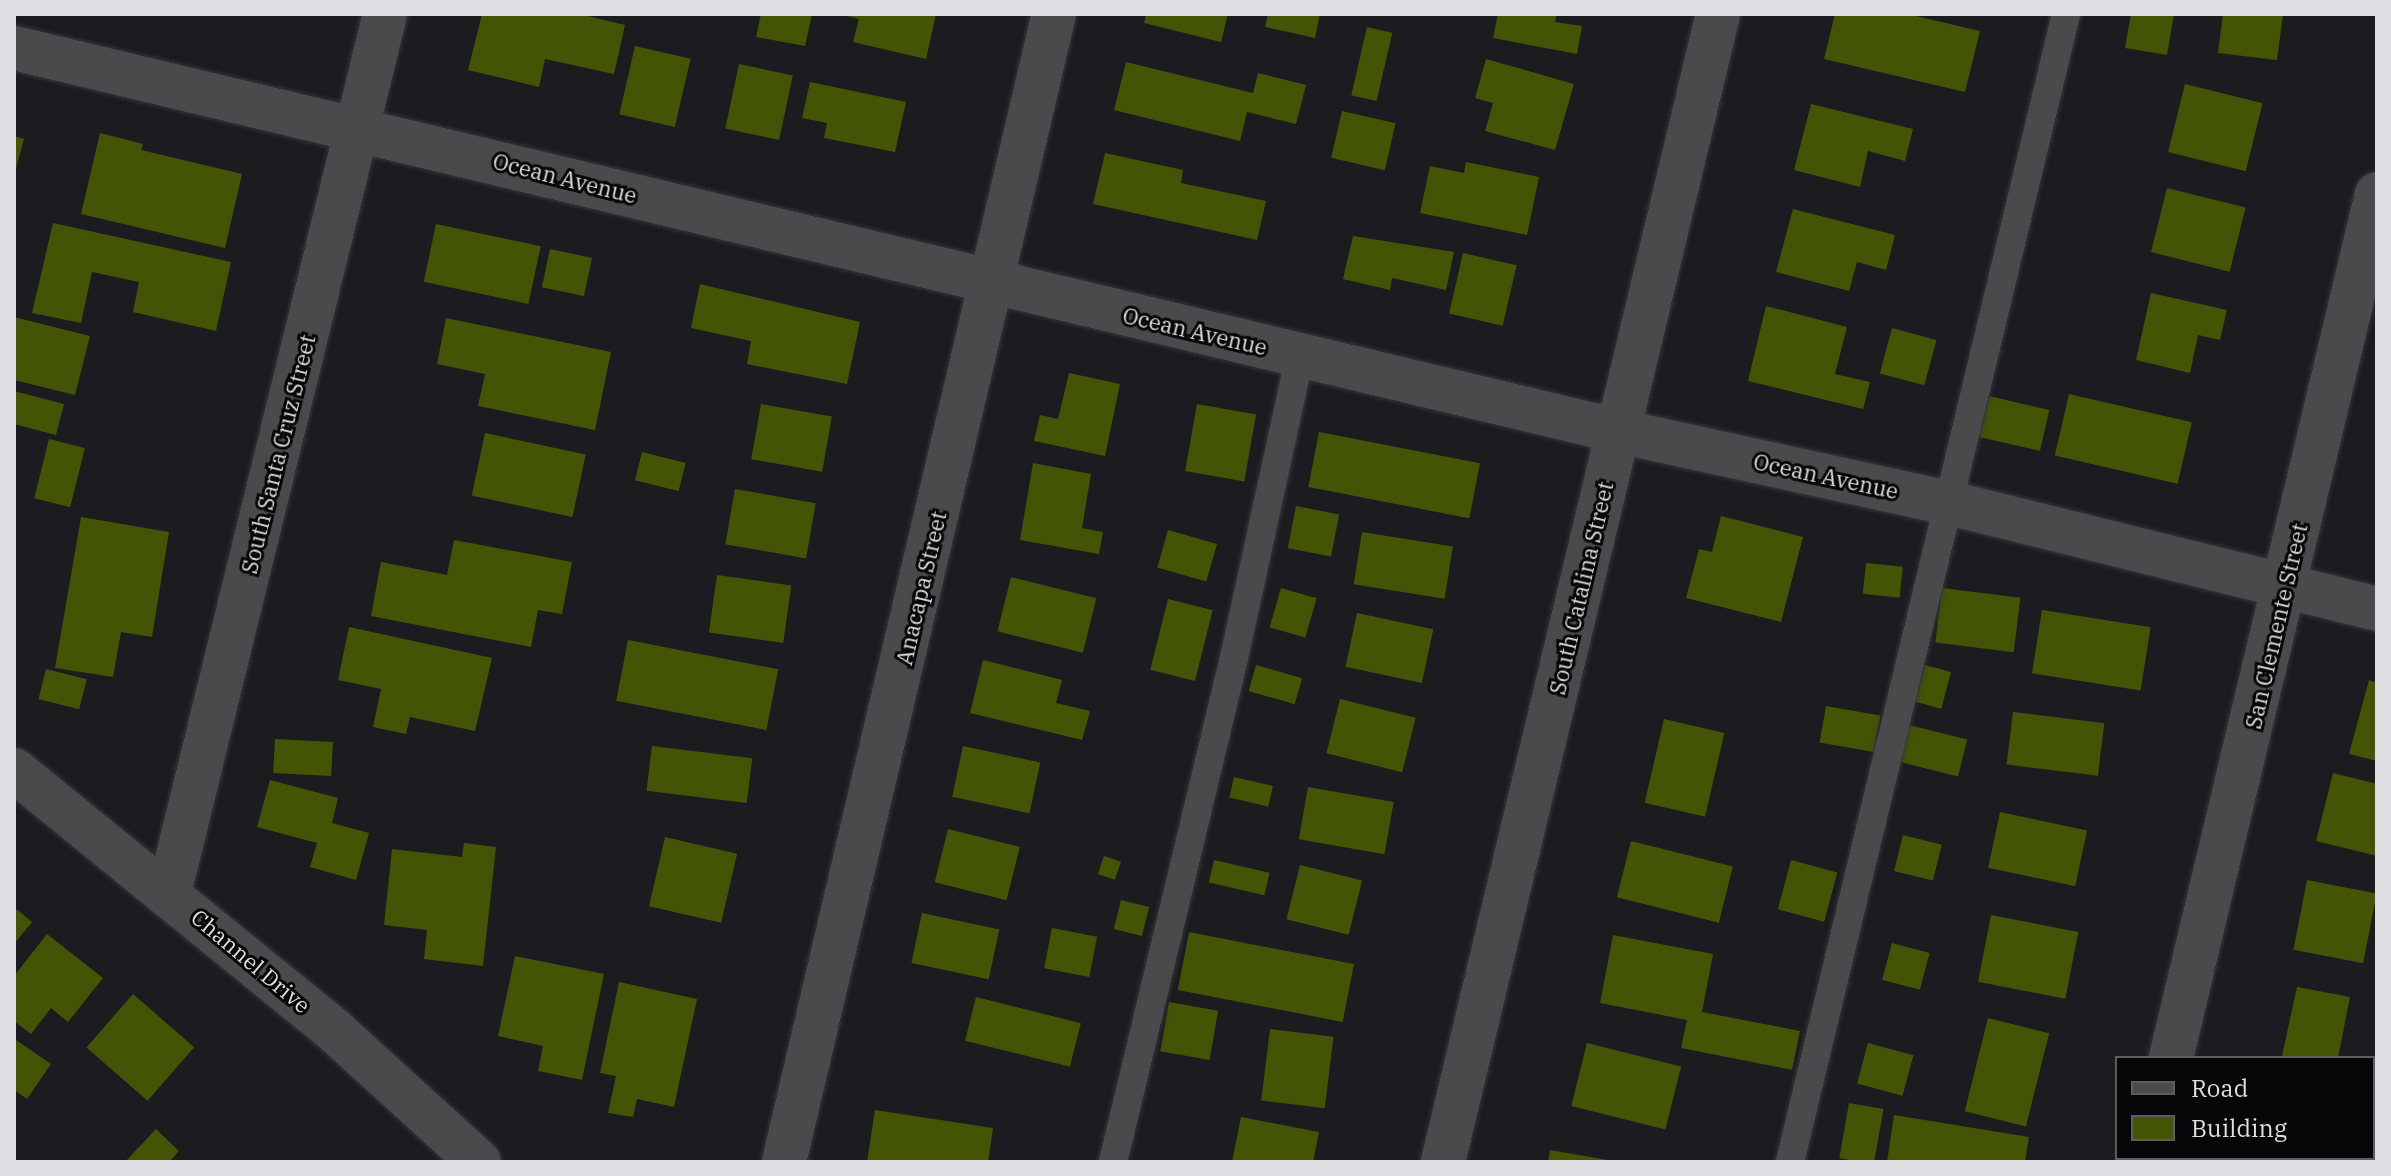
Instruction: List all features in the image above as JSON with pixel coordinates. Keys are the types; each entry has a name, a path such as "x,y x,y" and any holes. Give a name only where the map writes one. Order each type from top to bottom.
{"street":[{"name":"South Santa Cruz Street","path":"169,893 385,14"},
{"name":"Anacapa Street","path":"784,1162 994,283 1054,14"},
{"name":"South Catalina Street","path":"1443,1162 1718,14"},
{"name":"Ocean Avenue","path":"14,48 358,127 994,283 1618,431 1945,502 2377,609"},
{"name":"San Clemente Street","path":"2171,1056 2286,588 2377,194"},
{"name":"Channel Drive","path":"14,770 169,893 336,1032 479,1162"}],"lane":[{"path":"1790,1162 1945,502 2066,14"},
{"path":"1113,1162 1234,658 1300,356"}],"building":[{"path":"482,14 579,14 625,25 614,74 545,59 539,87 468,70"},
{"path":"761,14 812,14 805,46 756,37"},
{"path":"840,14 936,14 926,59 853,42 859,19"},
{"path":"1146,14 1228,14 1221,42 1144,23"},
{"path":"1268,14 1320,14 1315,38 1265,27"},
{"path":"1498,14 1557,14 1555,22 1582,26 1577,54 1493,38"},
{"path":"1835,14 1907,14 1980,31 1965,92 1824,59"},
{"path":"2131,14 2174,14 2167,55 2125,48"},
{"path":"2223,14 2283,14 2277,60 2218,53"},
{"path":"1367,27 1392,33 1377,101 1351,95"},
{"path":"635,46 691,59 675,127 619,114"},
{"path":"1486,59 1574,84 1555,150 1485,131 1493,103 1475,98"},
{"path":"1126,62 1253,93 1258,73 1306,85 1296,124 1247,112 1240,141 1114,110"},
{"path":"739,64 793,75 779,140 725,129"},
{"path":"810,82 906,102 895,152 824,138 827,123 802,118"},
{"path":"2185,84 2263,103 2246,171 2168,152"},
{"path":"1811,104 1913,129 1905,161 1868,151 1860,187 1794,170"},
{"path":"1342,111 1396,123 1385,170 1331,158"},
{"path":"100,133 143,144 141,150 242,174 225,248 81,214"},
{"path":"14,136 24,139 15,172 14,172"},
{"path":"1105,153 1183,170 1181,183 1266,201 1257,240 1093,204"},
{"path":"1466,162 1539,177 1527,235 1420,213 1430,166 1464,173"},
{"path":"2167,188 2246,208 2230,272 2151,252"},
{"path":"1793,209 1895,235 1886,270 1857,262 1849,291 1776,272"},
{"path":"53,223 231,262 216,331 133,312 139,282 92,272 81,323 32,313"},
{"path":"436,224 541,246 528,304 424,282"},
{"path":"1353,236 1454,252 1446,290 1392,278 1390,290 1343,279"},
{"path":"550,249 592,258 584,296 542,287"},
{"path":"1463,253 1517,265 1503,326 1449,313"},
{"path":"700,284 860,322 847,384 747,364 751,341 691,328"},
{"path":"2151,293 2227,310 2220,340 2198,335 2190,373 2136,360"},
{"path":"1766,306 1847,327 1835,374 1870,382 1863,409 1748,381"},
{"path":"14,317 90,336 75,395 14,380"},
{"path":"446,318 611,352 595,430 478,406 485,374 437,364"},
{"path":"1892,328 1936,340 1924,385 1880,373"},
{"path":"1069,373 1120,384 1105,456 1034,441 1040,415 1058,419"},
{"path":"14,391 64,404 56,435 14,424"},
{"path":"2069,394 2192,422 2178,484 2055,455"},
{"path":"1989,396 2049,410 2040,451 1980,437"},
{"path":"761,404 832,417 822,472 751,459"},
{"path":"1197,404 1256,414 1244,481 1185,471"},
{"path":"1319,432 1480,463 1469,518 1308,487"},
{"path":"485,433 586,454 572,517 472,496"},
{"path":"49,439 85,448 70,507 34,498"},
{"path":"642,452 686,463 679,491 635,480"},
{"path":"1033,463 1091,474 1082,528 1103,532 1099,554 1020,540"},
{"path":"735,489 816,503 806,558 725,544"},
{"path":"1296,506 1339,514 1331,557 1288,548"},
{"path":"1721,516 1803,537 1781,622 1686,598 1699,549 1712,552"},
{"path":"81,517 169,532 152,637 121,632 113,677 55,668"},
{"path":"1168,530 1217,544 1206,582 1157,567"},
{"path":"1362,532 1453,546 1445,599 1354,584"},
{"path":"454,540 572,562 562,614 538,610 531,647 371,616 381,562 447,575"},
{"path":"1866,563 1903,567 1900,598 1863,594"},
{"path":"717,575 791,585 783,643 709,632"},
{"path":"1011,577 1096,598 1083,653 997,631"},
{"path":"1281,588 1317,598 1305,638 1270,627"},
{"path":"1942,588 2020,598 2014,652 1935,643"},
{"path":"1168,599 1213,610 1195,681 1150,670"},
{"path":"2042,610 2151,627 2141,690 2032,673"},
{"path":"1357,613 1433,629 1422,683 1346,667"},
{"path":"349,627 492,658 475,731 410,717 406,734 373,727 381,689 338,680"},
{"path":"628,640 778,669 766,730 616,701"},
{"path":"983,660 1062,680 1056,703 1090,711 1082,740 970,713"},
{"path":"1256,665 1302,678 1295,704 1249,691"},
{"path":"1925,665 1951,672 1941,709 1915,702"},
{"path":"46,669 87,679 79,709 39,699"},
{"path":"2369,680 2377,683 2377,761 2349,754"},
{"path":"1340,699 1416,718 1402,772 1326,753"},
{"path":"1826,706 1880,716 1874,752 1820,742"},
{"path":"2013,712 2104,723 2098,776 2007,765"},
{"path":"1664,719 1724,733 1705,817 1645,803"},
{"path":"1909,725 1967,740 1958,776 1900,762"},
{"path":"275,739 333,742 331,776 273,773"},
{"path":"652,746 752,758 747,803 647,791"},
{"path":"963,746 1040,762 1029,813 952,797"},
{"path":"2333,773 2377,784 2377,856 2316,841"},
{"path":"1234,777 1273,786 1268,806 1229,797"},
{"path":"270,780 338,798 332,823 369,833 356,880 310,867 317,843 257,827"},
{"path":"1308,787 1394,802 1384,854 1299,839"},
{"path":"2000,812 2087,831 2075,886 1988,868"},
{"path":"948,829 1020,847 1006,900 935,882"},
{"path":"1903,835 1942,845 1933,881 1894,871"},
{"path":"665,837 737,854 721,923 649,906"},
{"path":"1631,841 1733,866 1719,923 1617,897"},
{"path":"464,843 496,847 483,966 424,959 427,930 384,925 392,849 462,857"},
{"path":"1104,856 1121,862 1115,880 1098,874"},
{"path":"1214,860 1270,873 1264,895 1209,882"},
{"path":"1791,860 1837,872 1824,922 1778,909"},
{"path":"1300,865 1362,880 1349,935 1286,919"},
{"path":"2307,880 2377,894 2363,963 2293,950"},
{"path":"1121,900 1149,907 1142,936 1114,929"},
{"path":"14,907 32,922 14,944"},
{"path":"922,913 999,929 989,979 911,963"},
{"path":"1991,915 2078,932 2065,999 1978,982"},
{"path":"1052,928 1097,937 1089,977 1044,968"},
{"path":"1189,932 1354,964 1343,1022 1178,990"},
{"path":"47,934 103,978 68,1022 51,1008 31,1034 14,1021 14,976"},
{"path":"1613,935 1713,954 1702,1012 1800,1031 1792,1070 1681,1048 1687,1020 1600,1003"},
{"path":"1892,943 1930,953 1920,990 1882,980"},
{"path":"515,956 604,974 582,1080 538,1071 543,1046 498,1036"},
{"path":"619,982 697,999 674,1107 637,1099 633,1117 608,1113 616,1076 600,1073"},
{"path":"2297,987 2350,997 2338,1056 2282,1056"},
{"path":"133,994 194,1047 148,1101 86,1048"},
{"path":"976,997 1081,1023 1070,1067 965,1041"},
{"path":"1169,1002 1218,1011 1210,1060 1160,1051"},
{"path":"1988,1018 2049,1033 2026,1126 1965,1111"},
{"path":"1270,1029 1334,1037 1325,1108 1261,1100"},
{"path":"16,1040 51,1064 27,1099 14,1090"},
{"path":"1587,1043 1681,1066 1665,1130 1571,1106"},
{"path":"1868,1043 1913,1055 1903,1096 1857,1084"},
{"path":"1849,1103 1883,1109 1874,1162 1839,1158"},
{"path":"875,1110 993,1128 988,1162 867,1162"},
{"path":"1894,1115 2029,1137 2025,1162 1887,1162"},
{"path":"1241,1117 1319,1132 1313,1162 1232,1162"},
{"path":"156,1129 179,1151 169,1162 125,1162"},
{"path":"1550,1150 1608,1160 1548,1162"},
{"path":"2246,1160 2292,1160 2245,1162"}]}
